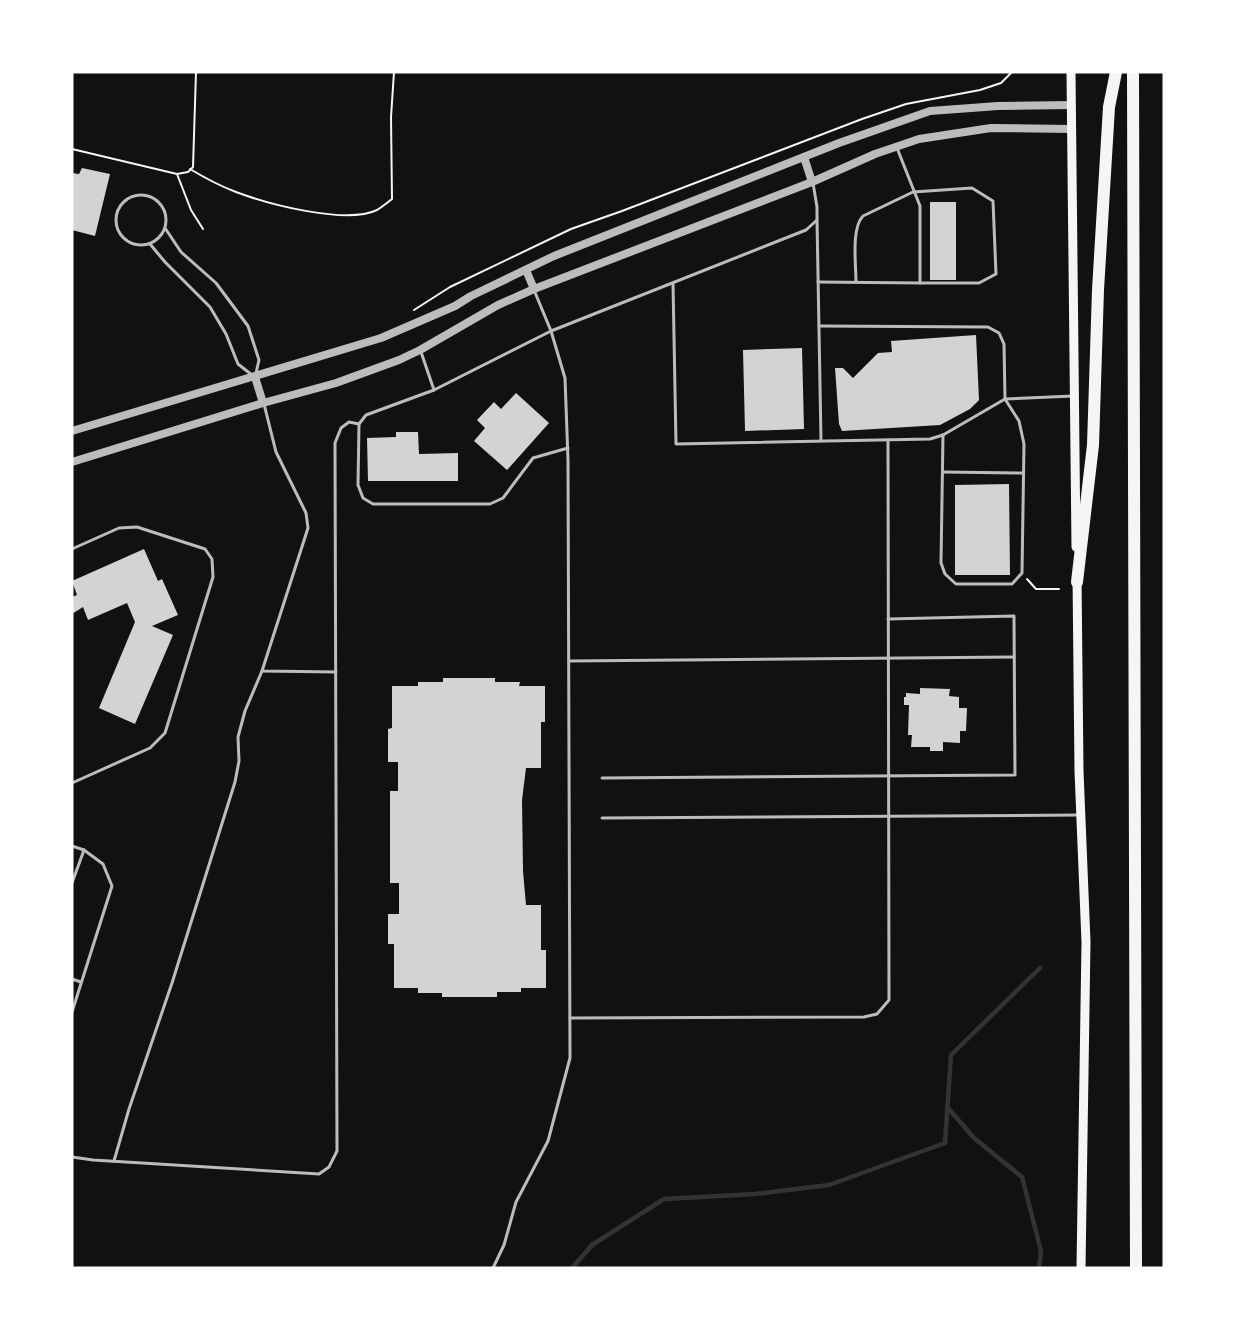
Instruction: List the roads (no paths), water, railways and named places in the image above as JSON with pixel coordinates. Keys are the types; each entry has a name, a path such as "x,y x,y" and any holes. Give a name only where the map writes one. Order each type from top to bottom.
{"highway":[{"path":"1077,582 1093,445 1098,290 1108,118 1116,72"},
{"path":"1133,72 1136,1268"}],"main road":[{"path":"1071,72 1080,815 1086,942 1081,1268"},
{"path":"1075,1268 1080,1240"}],"street":[{"path":"72,431 381,338 455,306 554,256 804,157 930,111 998,106 1071,105"},
{"path":"72,462 336,383 420,350 498,305 534,289 919,139 991,128 1071,129"},
{"path":"804,157 812,182"},
{"path":"526,270 534,289"},
{"path":"255,377 263,403"}],"lane":[{"path":"897,147 920,206 920,283"},
{"path":"812,182 817,207 821,441"},
{"path":"818,282 979,283 996,274 993,201 972,188 913,192 875,209 858,221 856,282"},
{"path":"143,195 154,198 162,206 166,216 165,228 160,237 150,244 132,244 119,232 116,215 125,201 132,196 143,195"},
{"path":"568,448 533,458 503,498 489,504 373,504 363,498 358,485 359,424 366,415 434,390 551,331 806,230 817,220"},
{"path":"150,244 210,307 226,334 238,364 255,377 259,360 248,326 216,283 181,252 165,228"},
{"path":"673,283 676,444 930,439 944,435 1005,399 1075,396"},
{"path":"493,1268 504,1245 516,1202 549,1141 570,1058 568,448 565,378 551,331 534,289"},
{"path":"819,326 988,327 999,333 1004,344 1005,399 1019,421 1024,444 1022,573 1012,584 956,584 945,574 941,563 944,435"},
{"path":"420,350 434,390"},
{"path":"114,1161 235,782 239,761 238,737 245,711 262,671 308,528 306,513 276,452 263,403"},
{"path":"72,1157 319,1174 329,1167 337,1151 335,443 341,428 349,422 359,424"},
{"path":"570,1018 864,1017 877,1014 889,1000 888,440"},
{"path":"943,472 1023,473"},
{"path":"72,549 119,528 136,527 205,549 212,559 213,577 165,733 150,748 72,783"},
{"path":"602,778 1015,775 1014,616 888,619"},
{"path":"569,661 1014,657"},
{"path":"262,671 336,672"},
{"path":"602,818 1080,815"},
{"path":"72,846 84,850 104,864 112,886 72,1012"},
{"path":"72,883 84,850"},
{"path":"72,978 82,982"}],"waterway":[{"path":"572,1268 592,1245 664,1199 755,1194 829,1185 945,1143 951,1055 1040,968"},
{"path":"948,1108 974,1138 1022,1177 1041,1251 1039,1268"}]}
